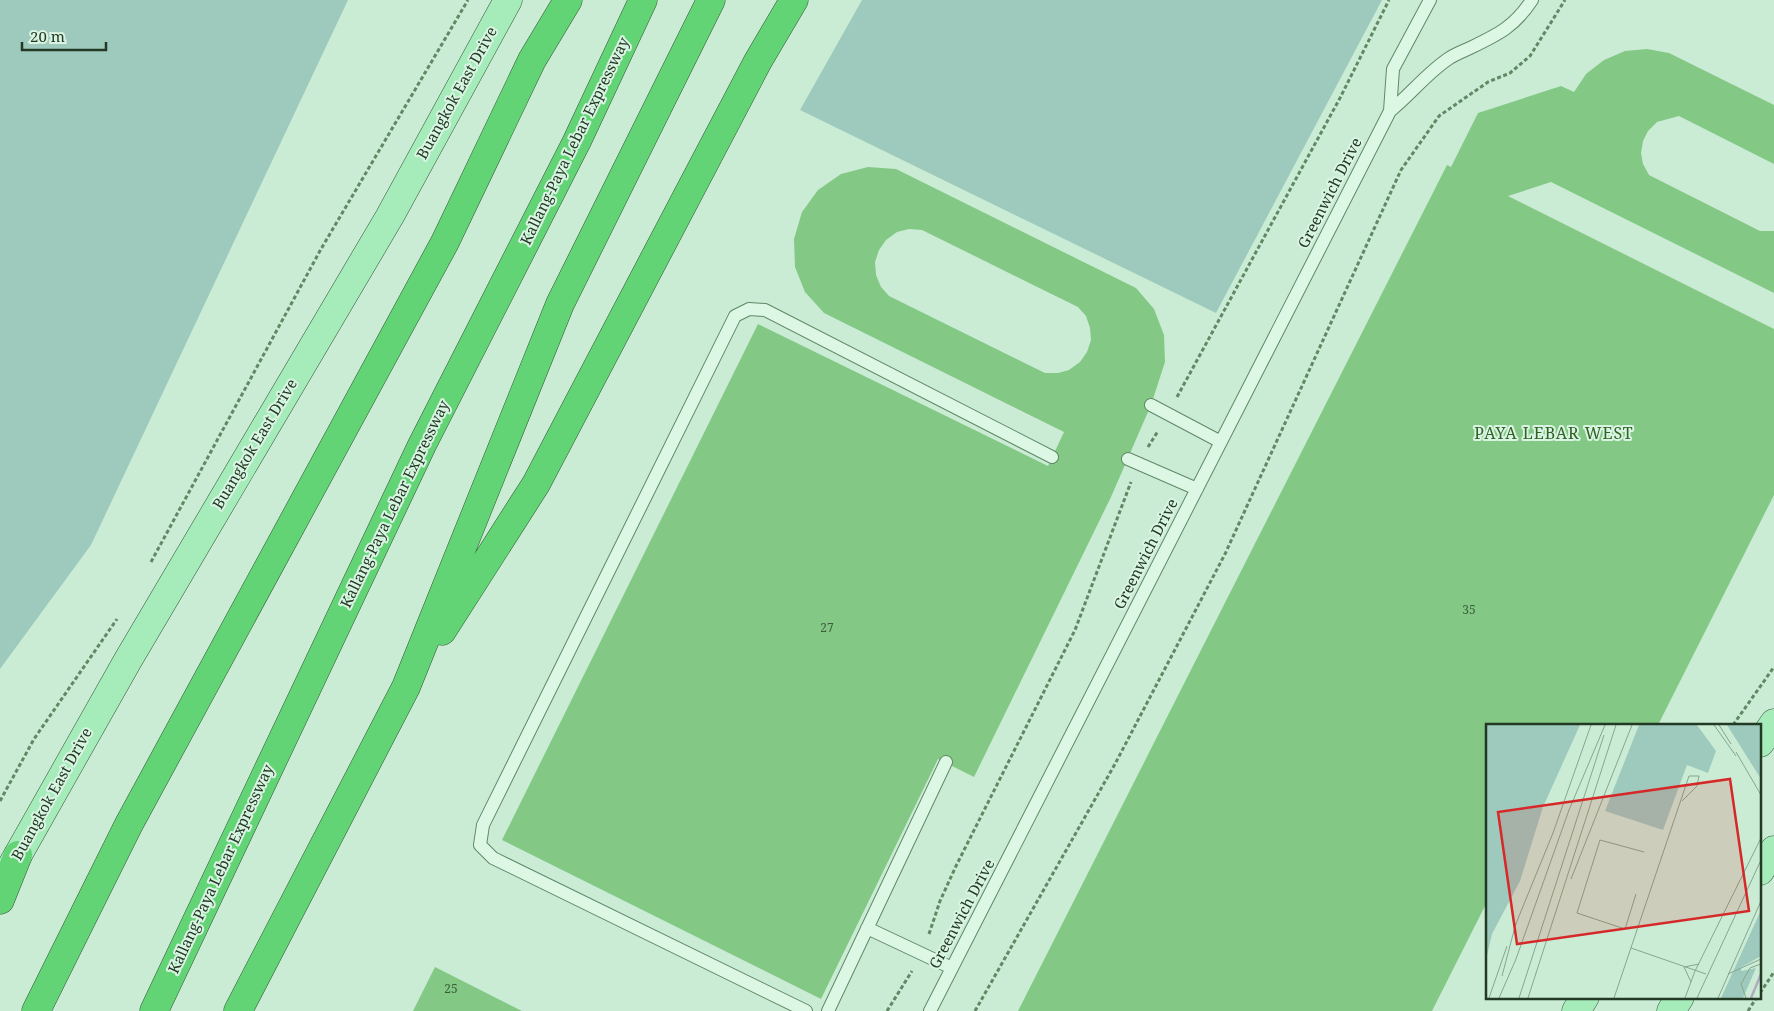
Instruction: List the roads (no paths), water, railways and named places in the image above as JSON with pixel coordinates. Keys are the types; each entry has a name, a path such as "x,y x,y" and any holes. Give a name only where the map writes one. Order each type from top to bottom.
{"highway":[{"path":"36,1011 128,824 238,622 289,533 445,242 532,60 568,0"},
{"name":"Kallang-Paya Lebar Expressway","path":"154,1011 422,445 577,141 643,0"},
{"path":"406,687 560,304 711,0"},
{"path":"238,1011 406,687 536,484 758,61 794,0"},
{"path":"0,900 18,855"}],"main road":[{"name":"Buangkok East Drive","path":"0,886 128,660 390,216 508,0"},
{"path":"1762,740 1774,723"},
{"path":"1762,868 1774,850"},
{"path":"1576,1011 1585,998"},
{"path":"1672,1011 1679,998"}],"lane":[{"name":"Greenwich Drive","path":"930,1011 1390,111 1393,69 1430,0"},
{"name":"Greenwich Drive","path":"1390,111 1409,96 1428,74 1450,57 1510,27 1521,17 1532,0"},
{"path":"806,1011 493,858 480,845 483,825 735,316 749,309 765,310 1052,457"},
{"path":"1151,405 1221,442"},
{"path":"1133,461 1197,489"},
{"path":"828,1011 946,762"},
{"path":"867,928 952,968"}],"district":[{"name":"PAYA LEBAR WEST","path":"1554,433"}]}
